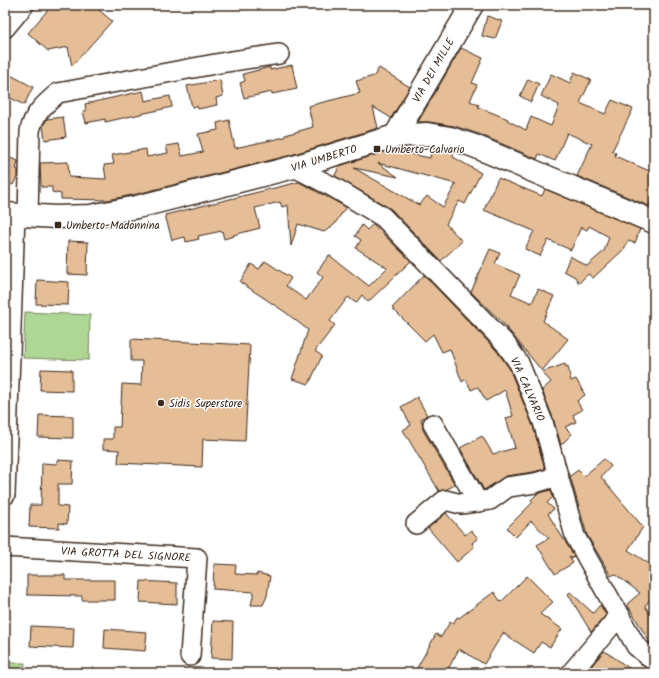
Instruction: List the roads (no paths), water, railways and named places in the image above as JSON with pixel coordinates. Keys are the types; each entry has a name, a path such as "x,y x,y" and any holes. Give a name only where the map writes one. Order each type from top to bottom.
{"main road":[{"name":"VIA DEI MILLE","path":"395,136 472,5"},
{"name":"VIA UMBERTO","path":"16,215 56,217 97,215 137,207 294,167 395,136 427,134 450,138 474,146 654,222"}],"street":[{"path":"5,28 24,5"},
{"path":"5,495 8,350 16,215 32,120 46,103 58,93 226,62 279,54"},
{"path":"330,156 328,169 330,180 334,188"},
{"name":"VIA CALVARIO","path":"294,167 334,188 383,217 505,343 519,364 543,422 575,536 636,646 654,661"},
{"path":"433,424 478,502"},
{"path":"416,524 445,500 462,504 490,500 508,487 535,483 558,476"},
{"name":"VIA GROTTA DEL SIGNORE","path":"5,547 197,558 190,656"},
{"path":"571,673 620,615"}],"place":[{"name":"Umberto-Calvario","path":"377,149"},
{"name":"Umberto-Madonnina","path":"58,225"},
{"name":"Sidis Superstore","path":"161,403"}]}
